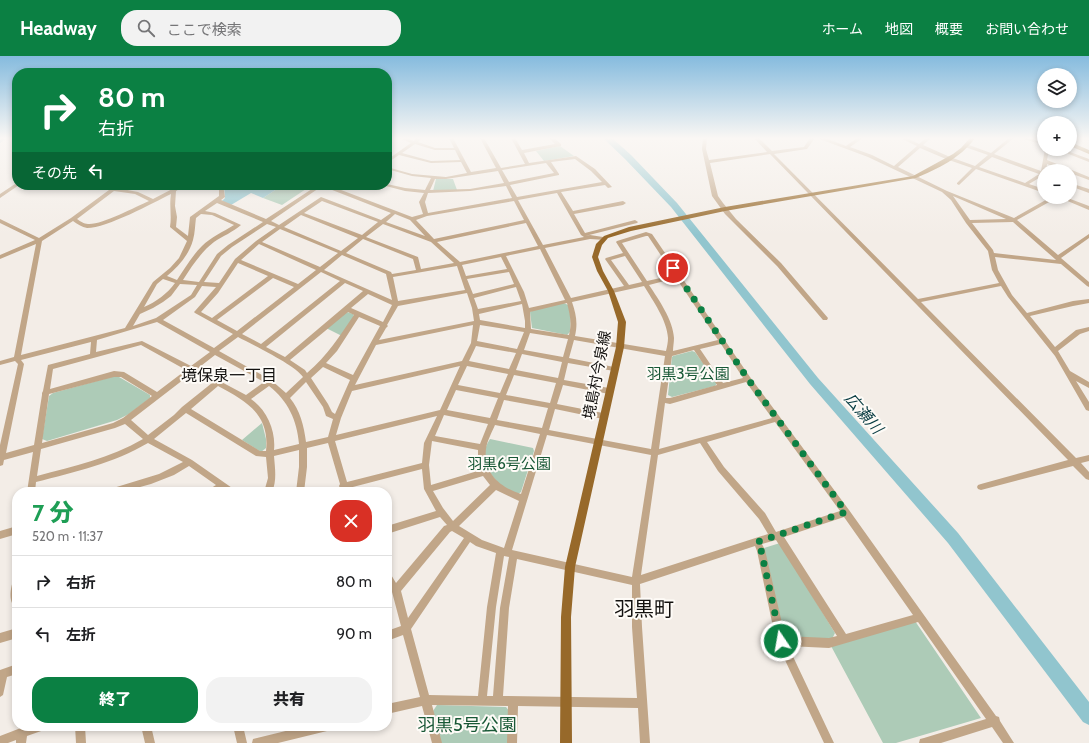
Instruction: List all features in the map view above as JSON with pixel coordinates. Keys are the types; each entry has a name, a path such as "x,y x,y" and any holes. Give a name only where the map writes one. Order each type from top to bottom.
{"main road":[{"path":"603,239 618,232 652,224 810,194 914,177 929,170"},
{"name":"境島村今泉線","path":"566,743 566,617 570,566 603,416 620,347 622,322 611,291 600,271 595,257 597,248 603,239"}],"street":[{"path":"394,170 412,175 433,178 470,175 499,170"},
{"path":"468,170 470,175"},
{"path":"482,701 495,580 507,553 560,382 572,337 574,318 569,301 541,246 499,170"},
{"path":"392,187 427,192 461,191 557,174 554,170"},
{"path":"591,170 610,187"},
{"path":"709,170 715,196 723,210 773,258 825,318"},
{"path":"787,170 1089,477"},
{"path":"899,170 1014,220 1089,285"},
{"path":"959,184 973,170"},
{"path":"985,170 1037,188"},
{"path":"1077,174 1089,179"},
{"path":"1026,184 1037,177"},
{"path":"426,215 422,202 433,178"},
{"path":"412,219 426,215 605,183"},
{"path":"1077,187 1089,191"},
{"path":"0,196 12,188"},
{"path":"0,257 39,240 73,219 111,190"},
{"path":"118,190 136,193 153,201"},
{"path":"127,330 155,282 163,277 181,259 190,241 194,217 218,201 222,197 221,190"},
{"path":"0,363 94,339 158,320 193,296 219,255 265,221 314,190"},
{"path":"336,190 412,219 433,241 459,264 476,312 477,322 474,343 430,438 425,466 428,489 442,513 453,527 479,543 507,553 570,566 629,581 636,581 846,512"},
{"path":"73,219 86,226 98,224 174,191"},
{"path":"174,191 172,206 174,217 173,227 190,241"},
{"path":"558,191 584,235"},
{"path":"944,191 953,199 968,222 991,251 995,270 1002,284 1025,316 1054,351 1089,408"},
{"path":"337,418 329,414 326,406 303,372 286,360 197,312 216,292 237,260 258,242 321,199 433,241 527,221"},
{"path":"218,201 389,273 396,304 354,379 337,418 331,440 344,487"},
{"path":"571,213 623,203"},
{"path":"1077,203 1089,208"},
{"path":"968,222 1014,220 1043,204"},
{"path":"138,312 164,300 201,251 210,243 238,225 213,214 200,212"},
{"path":"1,460 37,447 115,425 126,420 395,212"},
{"path":"300,213 416,258 419,271"},
{"path":"0,221 39,240"},
{"path":"390,276 503,255 635,222"},
{"path":"645,743 641,703 636,581 671,339 667,320 646,283 618,242 649,234 748,379 846,512 995,721 1009,743"},
{"path":"1057,258 1089,236"},
{"path":"541,246 590,237 603,239"},
{"path":"1,460 21,364 18,359 39,240"},
{"path":"258,242 396,304 469,294 517,285"},
{"path":"627,254 608,259 627,287"},
{"path":"503,255 528,310 530,321 512,373 482,448 484,472 495,486 503,492 524,499"},
{"path":"993,255 1062,262"},
{"path":"237,260 298,286"},
{"path":"464,278 510,270"},
{"path":"212,321 273,275"},
{"path":"528,310 678,276"},
{"path":"163,277 179,282 220,285"},
{"path":"262,347 344,281"},
{"path":"916,301 1002,284"},
{"path":"286,360 367,291"},
{"path":"1025,316 1074,302 1089,300"},
{"path":"476,312 524,302"},
{"path":"347,309 385,326"},
{"path":"286,397 308,378 335,350 358,314"},
{"path":"158,320 269,382 286,397 293,407 301,427 304,473 301,487"},
{"path":"374,344 477,322 572,337 620,347 670,354 722,341"},
{"path":"1054,351 1078,332 1089,329"},
{"path":"93,355 94,339"},
{"path":"474,343 614,369"},
{"path":"32,487 50,367 93,355 142,344 192,369 255,405 264,418 271,439 269,454 273,471 269,487"},
{"path":"696,348 722,387"},
{"path":"350,389 464,363 609,391"},
{"path":"322,364 354,379"},
{"path":"1067,372 1089,385"},
{"path":"46,393 114,374 122,374 158,396"},
{"path":"663,400 670,400 748,379"},
{"path":"246,399 269,382"},
{"path":"33,480 104,460 134,447 148,439 217,383"},
{"path":"453,387 603,416"},
{"path":"185,409 259,454 269,454 302,447 442,412 655,453 777,419"},
{"path":"126,420 148,439 189,462 225,487"},
{"path":"430,438 482,448"},
{"path":"702,440 721,469 762,516 844,639"},
{"path":"981,487 1089,458"},
{"path":"127,487 161,477 181,468 189,462"},
{"path":"355,487 425,466"},
{"path":"428,489 484,472"},
{"path":"396,590 447,529 453,527 495,486"},
{"path":"392,528 442,513"},
{"path":"0,535 12,531"},
{"path":"392,634 406,629 469,537"},
{"path":"757,542 761,550 781,641 829,743"},
{"path":"498,701 504,606 510,570 507,553"},
{"path":"392,585 396,590 437,743"},
{"path":"781,641 829,643 920,617"},
{"path":"0,638 12,634"},
{"path":"0,692 3,674 12,671"},
{"path":"392,708 426,700 641,703"},
{"path":"512,743 513,702"},
{"path":"924,743 995,721"},
{"path":"0,742 21,739 33,731"},
{"path":"80,731 81,743"},
{"path":"147,731 150,743"},
{"path":"239,731 242,743"},
{"path":"257,743 299,731"}],"green space":[{"path":"436,179 453,179 457,190 433,191"},
{"path":"275,190 304,190 282,205 263,198"},
{"path":"564,303 568,305 571,312 570,332 567,335 532,328 530,312"},
{"path":"347,312 353,314 354,316 342,336 326,328"},
{"name":"羽黒3号公園","path":"692,351 695,352 717,383 715,386 672,397 668,395 672,357"},
{"path":"115,376 150,395 150,398 129,414 117,420 47,441 42,439 49,396 53,393"},
{"path":"262,423 266,439 266,448 261,452 242,440"},
{"name":"羽黒6号公園","path":"490,439 533,448 534,451 521,492 518,494 503,486 490,472 486,464 485,456 486,447"},
{"path":"780,543 835,633 832,639 789,637 782,632 764,548"},
{"path":"915,621 981,718 896,743 883,743 831,646"},
{"name":"羽黒5号公園","path":"437,705 506,707 510,712 509,743 441,743 433,711"}],"water":[{"path":"224,190 275,190 263,198 251,193 231,205 222,201 225,198"}],"waterway":[{"name":"広瀬川","path":"641,170 674,205 814,381 953,538 1089,716"}],"district":[{"name":"境保泉一丁目","path":"229,375"},
{"name":"羽黒町","path":"644,609"}],"route":[{"path":"673,268 748,379 846,512 757,542 761,550 781,641"}]}
